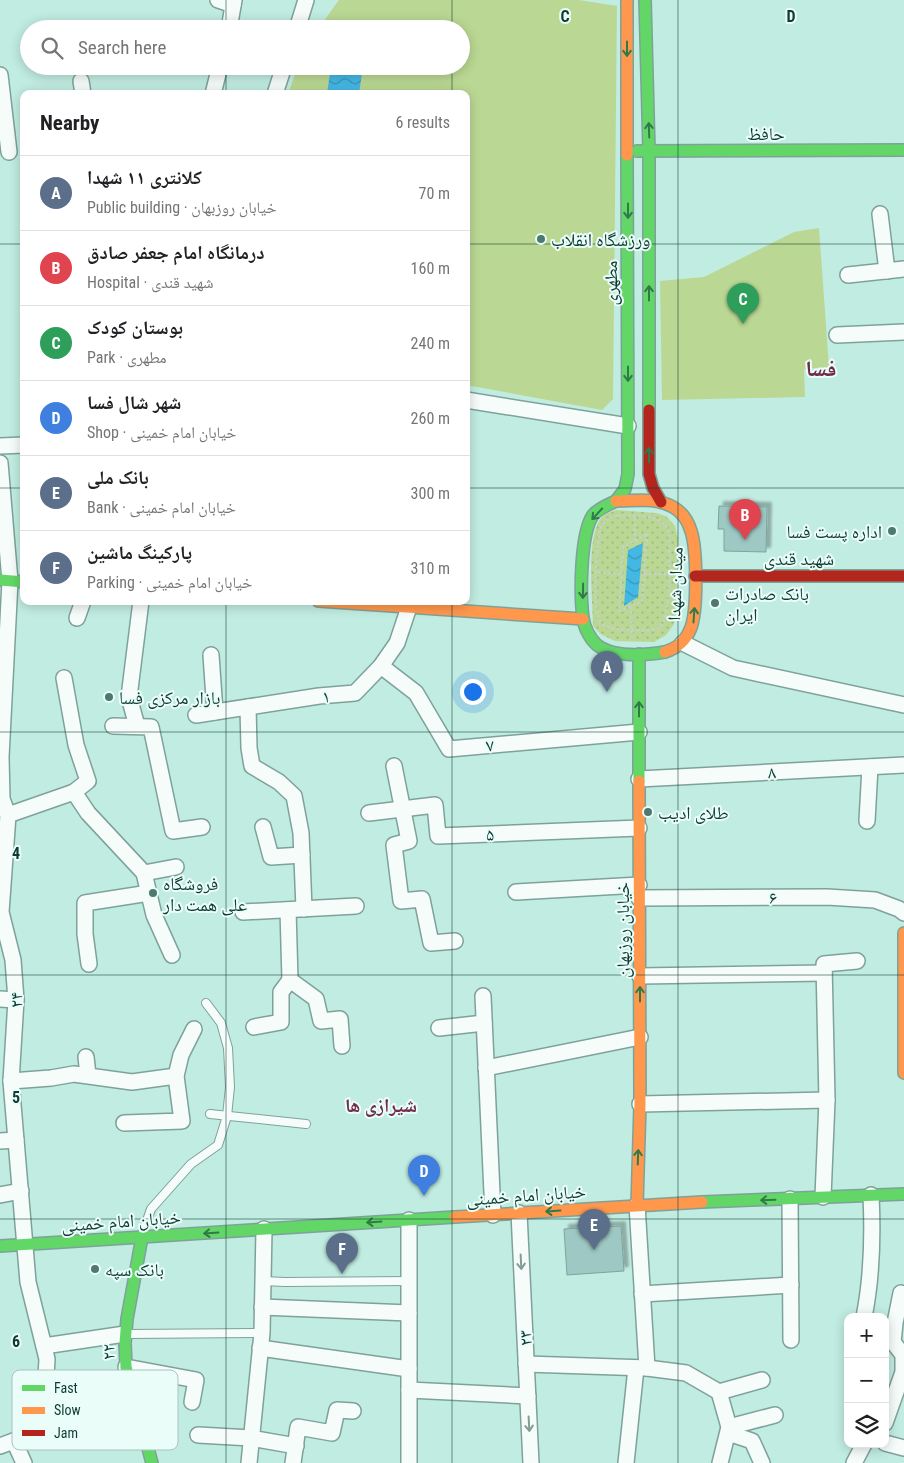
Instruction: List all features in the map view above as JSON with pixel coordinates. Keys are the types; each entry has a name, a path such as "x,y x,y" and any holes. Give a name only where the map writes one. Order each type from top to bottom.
{"main road":[{"name":"مطهری","path":"616,502 623,494 627,484 627,0"},
{"path":"616,502 661,502 649,474 650,151 645,0"},
{"name":"حافظ","path":"627,151 904,150"},
{"name":"میدان شهدا","path":"616,502 603,507 593,516 586,528 584,542 583,618 586,631 593,642 616,654 661,654 673,650 683,643 691,632 694,620 695,544 692,530 685,517 674,508 661,502"},
{"name":"شهید قندی","path":"695,576 904,576"},
{"path":"379,605 409,607 437,605 583,618"},
{"name":"خیابان روزبهان","path":"637,1205 640,1104 639,654"},
{"path":"904,933 904,1073"},
{"name":"خیابان امام خمینی","path":"0,1246 637,1205 904,1194"},
{"name":"۲۲","path":"127,1370 125,1334 142,1237"},
{"name":"۲۲","path":"148,1450 152,1463"}],"street":[{"path":"218,0 234,2 231,20"},
{"path":"300,20 306,0"},
{"path":"0,75 11,151"},
{"path":"214,90 218,75"},
{"path":"276,90 281,75"},
{"path":"880,214 886,271"},
{"path":"848,275 904,268"},
{"path":"837,335 904,332"},
{"path":"470,401 628,426"},
{"path":"0,446 20,445"},
{"path":"0,463 11,581 1,757 1,799 8,816 74,792 88,781 76,745 64,678"},
{"path":"77,618 82,605"},
{"path":"136,726 129,696 140,605"},
{"name":"۱","path":"196,715 318,696 355,693 381,666 397,643 409,607"},
{"path":"683,643 733,668 904,705"},
{"path":"211,655 215,712"},
{"name":"۷","path":"381,666 416,693 449,749 639,732"},
{"path":"248,707 248,748 252,766 279,782 294,796 301,833 304,909"},
{"path":"113,726 151,727 172,831 202,827"},
{"name":"۸","path":"639,779 904,765"},
{"path":"394,766 409,841 394,845 401,901 422,899 431,944 455,941"},
{"path":"868,821 870,767"},
{"path":"74,792 88,813 144,873 154,915 172,955"},
{"name":"۵","path":"369,813 435,805 438,836 639,828"},
{"name":"۲۴","path":"8,816 1,912 13,960 16,1000 11,1081 6,1096 16,1140 28,1282 47,1358 46,1370"},
{"path":"263,827 271,856 302,855"},
{"path":"144,873 176,867"},
{"name":"۶","path":"516,892 639,892 827,897 875,900 899,909 904,913"},
{"path":"89,964 85,934 85,903 149,893"},
{"path":"243,912 356,906"},
{"path":"254,1027 281,1022 281,992 290,980 288,910"},
{"path":"823,1197 827,1100 824,964 857,962"},
{"path":"640,976 824,973"},
{"path":"290,980 316,999 321,1021 340,1019 342,1046"},
{"path":"483,996 493,1215"},
{"path":"0,999 16,1000"},
{"path":"439,1028 484,1023"},
{"path":"124,1123 182,1121 176,1076 181,1055 194,1029"},
{"path":"486,1068 640,1037"},
{"path":"86,1057 88,1075"},
{"path":"11,1081 74,1074 132,1082 176,1076"},
{"path":"640,1104 827,1100"},
{"path":"0,1141 16,1140"},
{"path":"0,1194 21,1191"},
{"path":"864,1313 871,1257 871,1195"},
{"path":"790,1199 791,1340"},
{"path":"626,1463 641,1368 642,1294 637,1205"},
{"name":"۲۳","path":"519,1213 531,1463"},
{"path":"409,1220 409,1463"},
{"path":"248,1463 261,1341 264,1229"},
{"path":"642,1294 790,1284"},
{"path":"889,1412 903,1372 903,1354 893,1342 894,1322 901,1293"},
{"path":"262,1307 409,1313"},
{"path":"44,1346 125,1334"},
{"path":"261,1341 409,1369"},
{"path":"526,1364 641,1368 686,1373 719,1392 731,1434 752,1441 762,1463"},
{"path":"126,1367 142,1370"},
{"path":"178,1377 196,1380 192,1402"},
{"path":"719,1392 762,1380"},
{"path":"409,1390 528,1396"},
{"path":"293,1463 298,1427 332,1433 337,1410 353,1410"},
{"path":"729,1427 775,1415"},
{"path":"720,1463 729,1427"},
{"path":"198,1435 251,1438 296,1446"},
{"path":"889,1444 904,1448"},
{"path":"854,1463 862,1448"},
{"path":"13,1450 24,1463"}],"lane":[{"path":"142,1237 151,1209 191,1164 218,1144 227,1116 230,1086 228,1048 220,1024 206,1003"},
{"path":"210,1114 306,1124"},
{"path":"263,1281 409,1281"},
{"path":"125,1334 261,1341"}],"path":[{"path":"634,541 635,511"},
{"path":"635,516 653,518 662,522 667,527 669,533 669,574 667,611 663,624 658,628 651,630 613,629 599,620 597,613 596,572 599,532 603,523 610,518 635,516"},
{"path":"647,534 642,601 619,611 623,547 634,541 647,534"},
{"path":"584,572 621,574"},
{"path":"644,573 695,576"},
{"path":"631,606 632,642"}],"green space":[{"name":"ورزشگاه انقلاب","path":"339,0 579,0 617,6 613,399 602,410 470,386 470,90 289,90 295,75 470,75 470,20 325,20"},
{"path":"819,228 829,367 804,369 805,397 662,400 660,281 704,277 794,232"},
{"path":"616,510 656,513 666,516 675,526 678,539 674,624 666,635 654,642 615,641 602,635 593,626 591,569 593,538 602,517"}],"water":[{"path":"330,75 362,75 360,90 328,90"},
{"path":"643,543 638,597 624,606 628,550"}],"building":[{"path":"719,506 767,507 766,552 724,551 724,529 718,529"},
{"path":"621,1226 624,1271 567,1275 564,1229"}],"traffic: fast":[{"path":"645,0 649,151 649,410"},
{"path":"637,151 904,150"},
{"path":"616,501 625,489 628,474 627,155"},
{"path":"616,501 593,515 589,524 583,550 581,580 585,625 594,642 612,652 640,655 665,652"},
{"path":"0,580 20,582"},
{"path":"639,654 639,781"},
{"path":"702,1202 904,1194"},
{"path":"0,1246 455,1217"},
{"path":"127,1370 125,1343 127,1319 142,1237"},
{"path":"148,1450 152,1463"}],"traffic: slow":[{"path":"627,0 627,155"},
{"path":"616,501 645,500 666,504 682,514 691,531 696,581 693,622 683,641 673,649 665,652"},
{"path":"377,605 583,619"},
{"path":"637,1205 640,1104 639,781"},
{"path":"904,933 904,1073"},
{"path":"455,1217 702,1202"}],"traffic: jam":[{"path":"649,410 649,474 653,488 661,502"},
{"path":"695,576 904,576"}],"place":[{"name":"ورزشگاه انقلاب","path":"541,239"},
{"name":"بوستان کودک","path":"743,324"},
{"name":"اداره پست فسا","path":"892,531"},
{"name":"درمانگاه امام جعفر صادق","path":"745,540"},
{"name":"بانک صادرات ایران","path":"715,603"},
{"name":"کلانتری ۱۱ شهدا","path":"607,692"},
{"name":"بازار مرکزی فسا","path":"109,697"},
{"name":"طلای ادیب","path":"648,812"},
{"name":"فروشگاه علی همت دار","path":"153,893"},
{"name":"شهر شال فسا","path":"424,1196"},
{"name":"بانک ملی","path":"594,1250"},
{"name":"بانک سپه","path":"95,1269"},
{"name":"پارکینگ ماشین","path":"342,1274"}],"district":[{"name":"فسا","path":"821,368"},
{"name":"شیرازی ها","path":"381,1105"}]}
